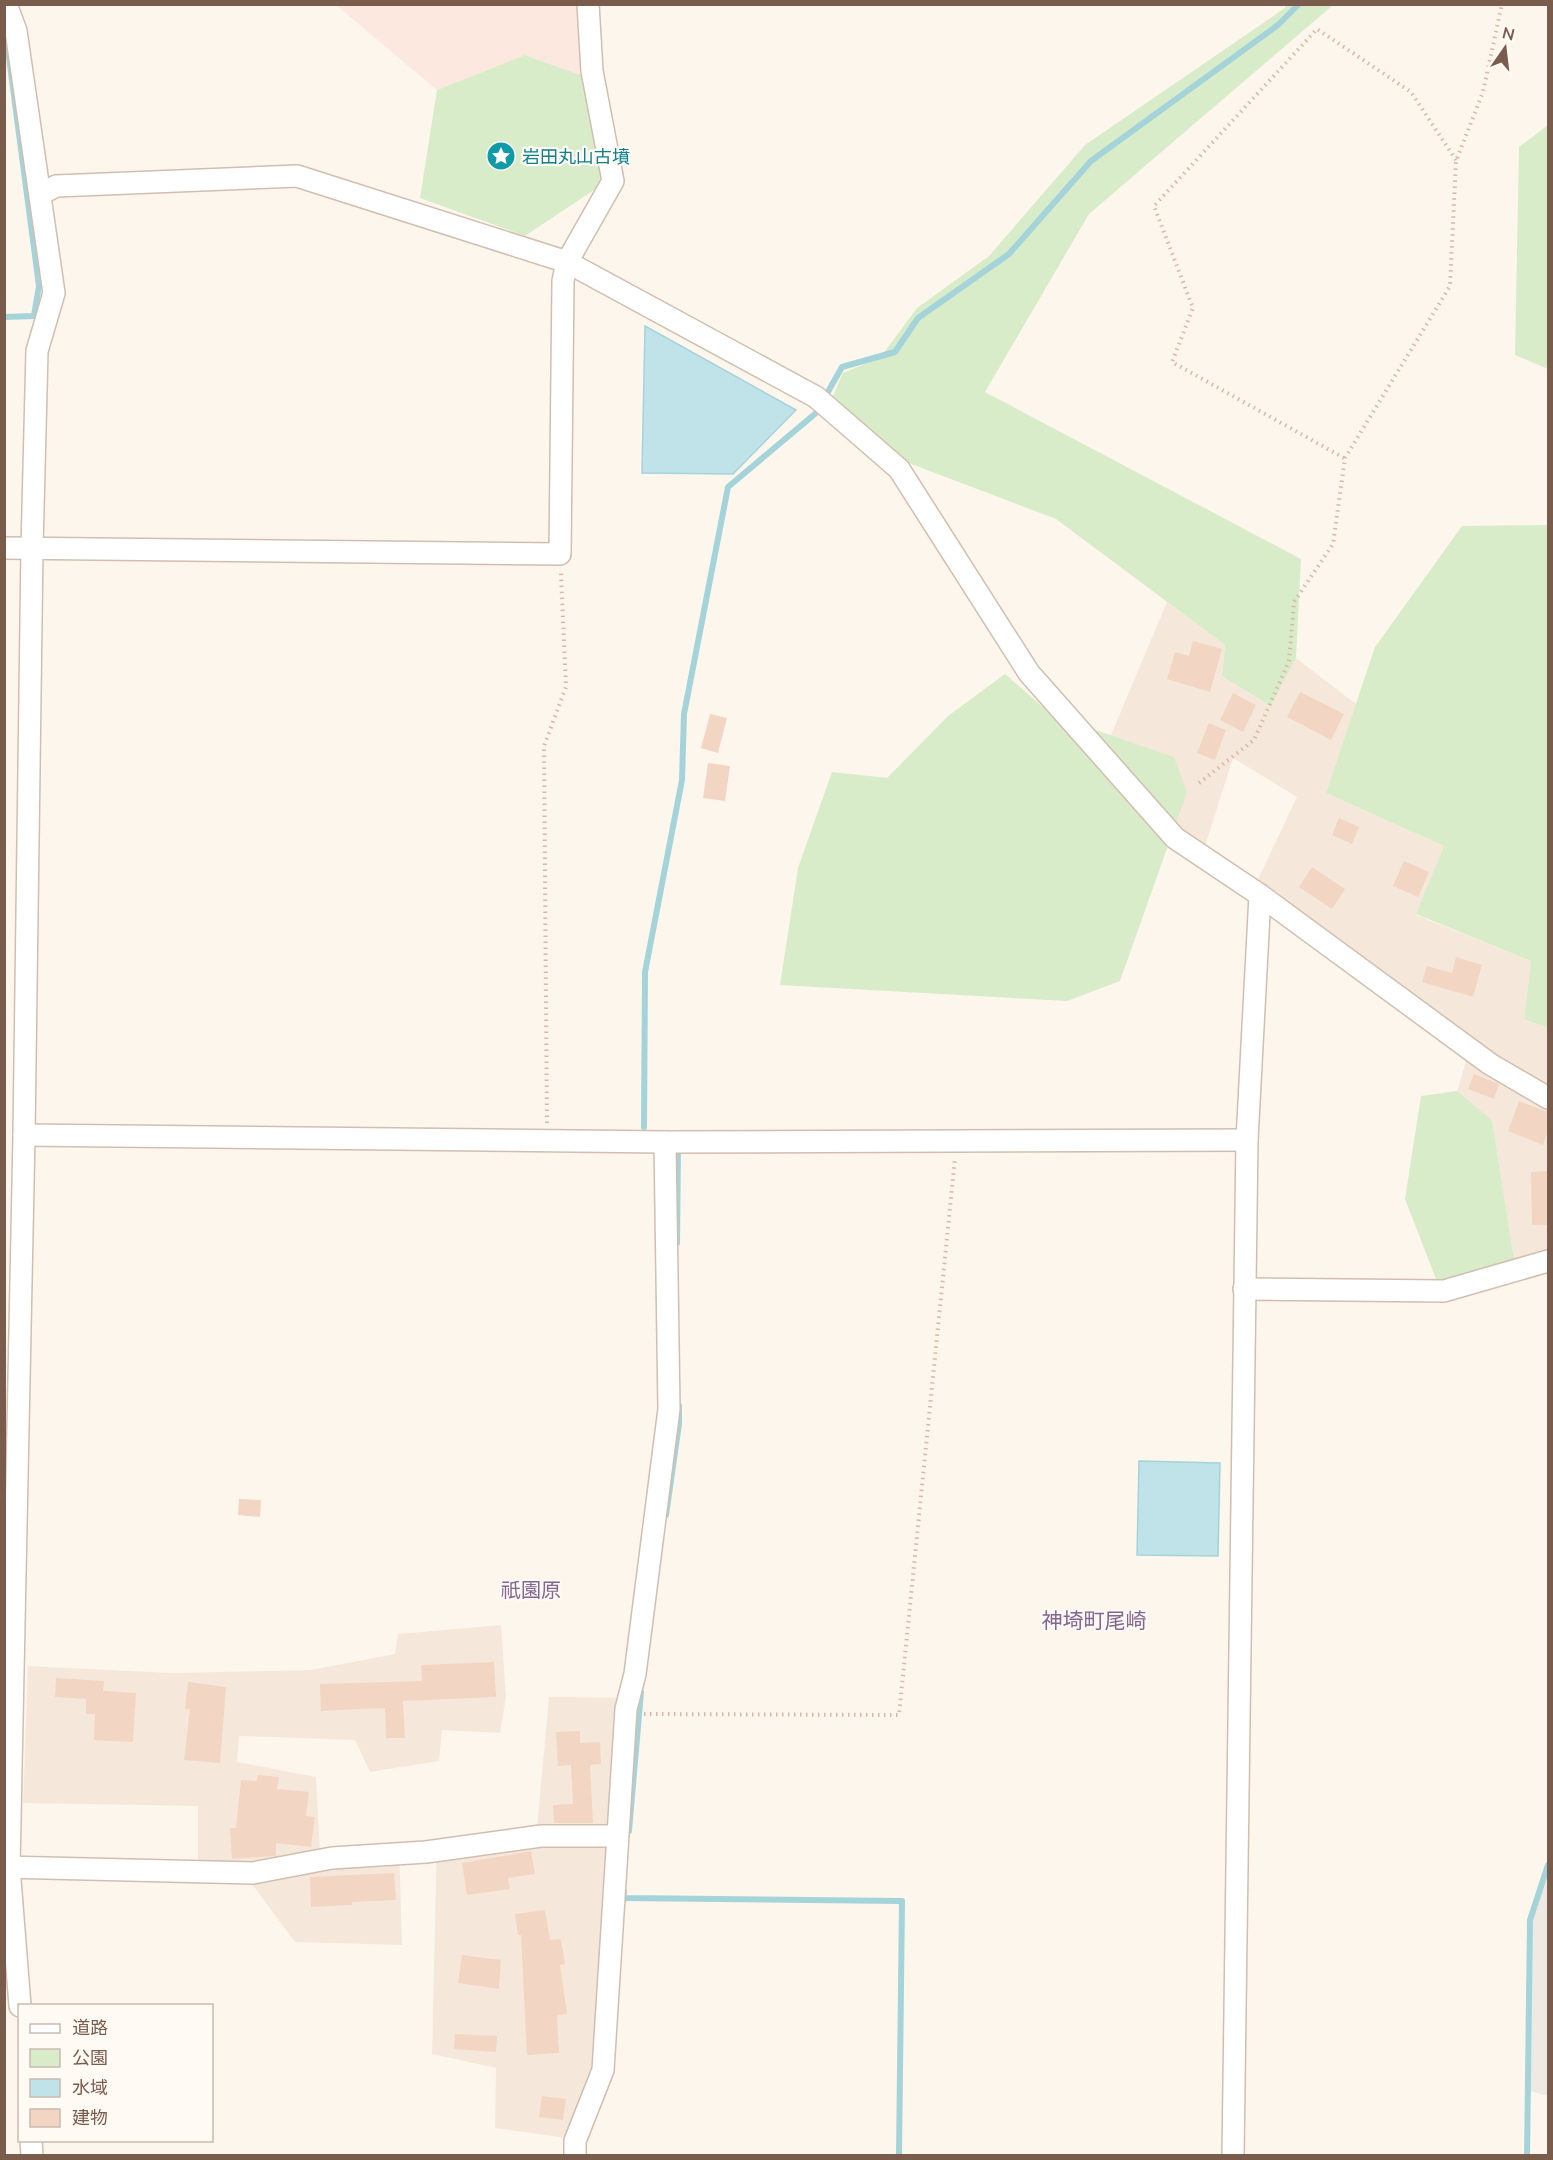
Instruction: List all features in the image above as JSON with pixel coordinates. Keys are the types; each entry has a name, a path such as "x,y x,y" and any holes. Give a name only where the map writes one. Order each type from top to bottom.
{"street":[{"path":"6,4 16,31 54,293 37,351 32,548 24,1135 7,1867 20,2004"},
{"path":"4,548 560,554 563,281 567,262 613,181 592,71 588,4"},
{"path":"40,194 56,186 297,176 567,262 824,403 899,469 1029,673 1175,838 1260,895 1490,1064 1548,1098"},
{"path":"1233,2156 1247,1140 1260,895"},
{"path":"24,1135 664,1142 1247,1140"},
{"path":"574,2156 575,2141 603,2070 626,1710 634,1674 669,1409 664,1142"},
{"path":"1244,1289 1444,1291 1548,1261"},
{"path":"7,1867 253,1873 332,1858 426,1852 541,1836 617,1836"}],"path":[{"path":"1199,783 1254,740 1289,661 1294,602 1333,544 1345,458 1450,286 1456,161 1483,92 1502,4"},
{"path":"1345,458 1172,362 1193,308 1154,206 1317,29 1410,92 1456,161"},
{"path":"547,1141 544,746 566,687 560,554"},
{"path":"647,1715 898,1715 957,1141"}],"shaded area":[{"path":"336,5 579,5 583,76 525,55 437,90"},
{"path":"1167,602 1225,645 1222,676 1271,705 1296,658 1356,704 1326,793 1444,846 1416,915 1531,961 1524,1019 1548,1028 1548,1256 1515,1265 1492,1120 1457,1091 1468,1055 1250,896 1297,797 1233,758 1199,865 1111,735"},
{"path":"501,1625 506,1697 500,1733 442,1730 439,1761 370,1772 355,1740 239,1736 237,1762 316,1777 320,1852 399,1845 402,1945 295,1942 249,1880 198,1879 198,1806 23,1803 28,1666 171,1673 311,1670 395,1654 398,1634"},
{"path":"549,1697 640,1698 609,2069 581,2140 495,2128 496,2068 432,2054 437,1839 537,1828"},
{"path":"1548,1865 1548,2096 1527,2090 1530,1920"}],"green space":[{"path":"1285,5 1333,5 1089,214 985,392 1301,559 1296,658 1271,706 1222,676 1225,645 1056,519 906,462 833,396 843,373 880,358 917,308 989,256 1085,145 1285,8"},
{"path":"525,55 583,76 606,182 525,236 420,198 437,90"},
{"path":"1548,125 1548,369 1515,355 1519,147"},
{"path":"1548,525 1548,1028 1524,1019 1531,961 1416,914 1444,846 1326,793 1375,647 1462,526"},
{"path":"1005,674 1052,715 1174,757 1187,792 1120,981 1067,1001 780,985 798,868 832,772 887,778 948,716"},
{"path":"1457,1091 1492,1120 1515,1265 1438,1284 1405,1199 1421,1096"}],"water":[{"path":"645,326 796,410 733,474 642,473"},
{"path":"1139,1461 1220,1463 1218,1556 1137,1555"}],"building":[{"path":"1193,641 1222,649 1210,692 1167,679 1175,652 1189,656"},
{"path":"1300,692 1344,714 1331,740 1287,717"},
{"path":"1233,693 1256,705 1243,732 1220,720"},
{"path":"710,714 727,718 718,753 701,748"},
{"path":"1209,723 1226,730 1215,760 1197,753"},
{"path":"708,763 730,766 725,801 703,798"},
{"path":"1339,818 1359,827 1352,844 1332,835"},
{"path":"1404,861 1429,872 1418,897 1393,886"},
{"path":"1312,867 1345,889 1332,909 1299,887"},
{"path":"1456,957 1482,965 1473,997 1422,982 1427,966 1452,973"},
{"path":"1474,1074 1499,1084 1494,1099 1468,1089"},
{"path":"1519,1101 1548,1112 1548,1131 1543,1145 1508,1131"},
{"path":"1548,1171 1548,1225 1532,1225 1531,1172"},
{"path":"239,1499 261,1500 260,1517 238,1515"},
{"path":"494,1662 496,1697 403,1701 405,1738 386,1738 385,1708 321,1711 320,1684 422,1681 421,1665"},
{"path":"56,1678 104,1681 103,1691 136,1693 133,1742 94,1740 95,1714 86,1714 86,1699 55,1697"},
{"path":"188,1682 226,1687 220,1763 184,1760 190,1709 185,1709"},
{"path":"580,1731 580,1743 600,1742 601,1764 590,1765 593,1823 554,1823 553,1805 573,1804 571,1765 558,1766 556,1732"},
{"path":"258,1775 279,1777 277,1789 309,1792 306,1816 315,1817 311,1847 276,1843 276,1856 232,1859 230,1828 236,1828 241,1780 257,1781"},
{"path":"531,1851 535,1874 508,1878 510,1889 467,1895 462,1863"},
{"path":"394,1873 396,1900 311,1907 310,1877"},
{"path":"545,1910 550,1940 561,1939 565,1964 560,1965 567,2014 557,2015 559,2053 527,2055 521,1935 518,1935 515,1914"},
{"path":"462,1955 501,1960 499,1989 458,1983"},
{"path":"455,2034 497,2036 496,2052 454,2049"},
{"path":"542,2096 566,2099 563,2120 539,2117"}],"waterway":[{"path":"644,1127 645,972 682,780 684,714 728,487 816,413 842,367 895,352 918,318 1009,254 1091,161 1278,25 1299,4"},
{"path":"4,317 34,316 39,286 5,27"},
{"path":"677,1243 678,1148"},
{"path":"666,1515 679,1424 679,1406"},
{"path":"629,1831 641,1692"},
{"path":"1527,2156 1530,1920 1548,1865"},
{"path":"624,1892 623,1898 902,1901 899,2156"}],"place":[{"name":"岩田丸山古墳","path":"501,156"}],"district":[{"name":"祇園原","path":"531,1589"},
{"name":"神埼町尾崎","path":"1094,1620"}]}
